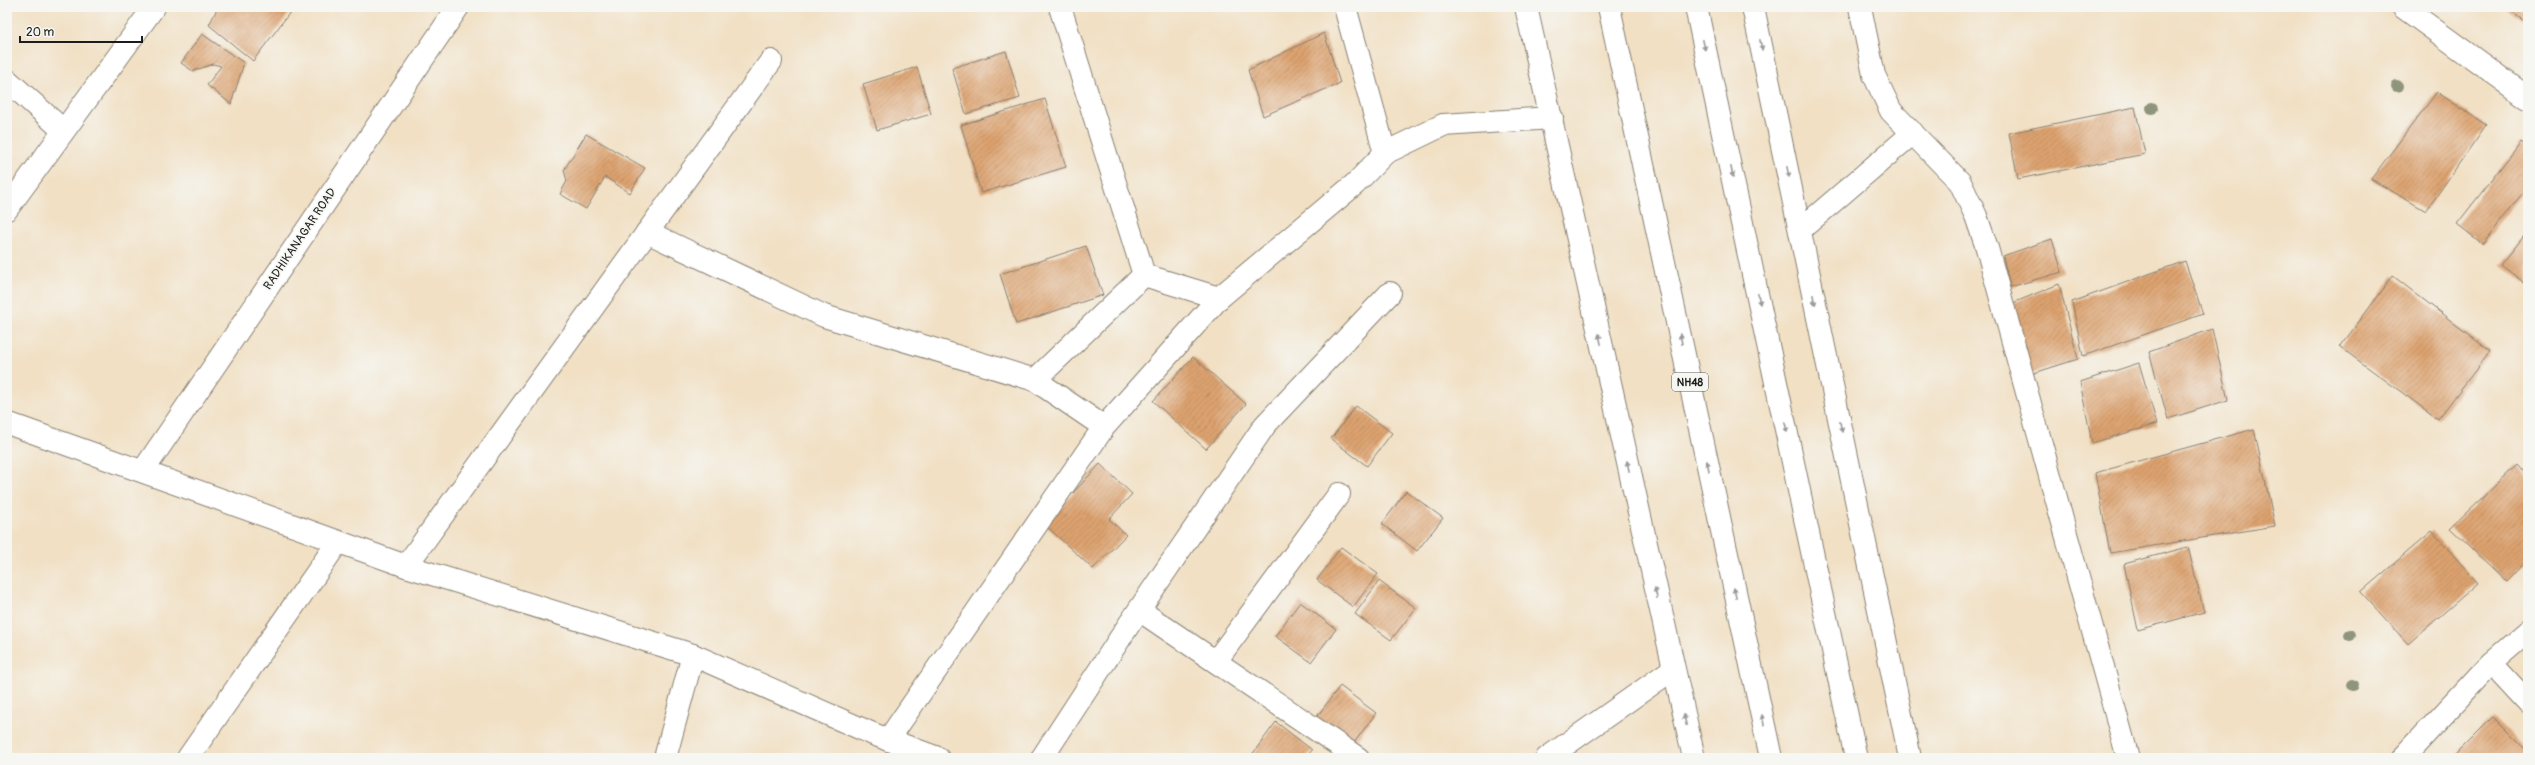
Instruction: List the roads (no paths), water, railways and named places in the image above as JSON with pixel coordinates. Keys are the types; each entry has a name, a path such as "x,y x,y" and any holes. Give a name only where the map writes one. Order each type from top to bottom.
{"main road":[{"path":"7,209 154,7"},
{"name":"RADHIKANAGAR ROAD","path":"143,471 458,7"},
{"path":"1060,7 1144,275"},
{"path":"1345,7 1384,153"},
{"path":"1526,7 1694,758"},
{"name":"NH48","path":"1609,7 1771,758"},
{"path":"1696,7 1856,758"},
{"path":"1753,7 1910,758"},
{"path":"1860,7 1874,75 1891,111 1960,182 1985,241 2128,758"},
{"path":"2403,7 2528,98"},
{"path":"406,566 771,62"},
{"path":"7,80 64,131"},
{"path":"888,740 1104,427 1219,298 1355,184 1384,153 1443,125 1552,118"},
{"path":"1800,230 1913,133"},
{"path":"647,232 824,316 1035,380 1104,427"},
{"path":"1144,275 1219,298"},
{"path":"1035,380 1144,275"},
{"path":"1042,758 1139,610 1265,425 1390,293"},
{"path":"7,423 406,566 693,655 888,740 938,758"},
{"path":"1216,661 1339,494"},
{"path":"188,758 338,542"},
{"path":"1139,610 1358,758"},
{"path":"2404,758 2491,663 2528,631"},
{"path":"666,758 693,655"},
{"path":"2491,663 2528,703"},
{"path":"1547,758 1673,669"}]}
